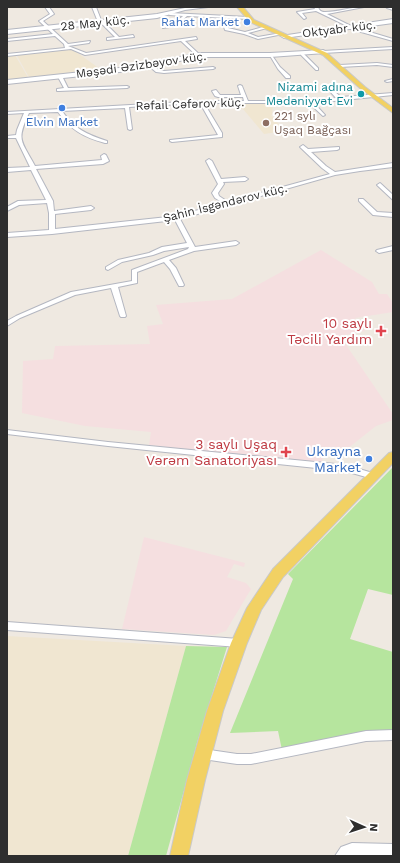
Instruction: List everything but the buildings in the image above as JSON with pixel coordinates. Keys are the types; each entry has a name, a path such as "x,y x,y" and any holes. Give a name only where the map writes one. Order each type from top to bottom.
{"main road":[{"path":"240,7 248,18 266,28 323,52 373,96 391,108"},
{"path":"179,856 203,754 215,711 239,643 254,608 278,574 393,456"}],"street":[{"path":"47,7 52,14 41,21 67,47 74,48 85,54 196,38"},
{"path":"94,7 98,20 118,38"},
{"name":"28 May küç.","path":"7,32 170,14 185,9 206,7"},
{"path":"324,13 362,7"},
{"path":"388,7 393,9"},
{"path":"304,18 299,12 317,9 350,27 393,40"},
{"path":"170,14 248,18"},
{"path":"164,27 175,25 186,15"},
{"name":"Oktyabr küç.","path":"283,35 393,22"},
{"path":"225,24 226,29 245,33 266,28"},
{"path":"246,34 257,38 283,35"},
{"path":"7,40 55,35"},
{"path":"108,39 133,36"},
{"path":"183,41 198,55"},
{"path":"7,55 67,47 89,42"},
{"path":"323,52 393,48"},
{"name":"Məşədi Əzizbəyov küç.","path":"7,82 151,66 198,55 270,55 323,52"},
{"path":"302,54 317,69"},
{"path":"270,55 279,68 288,77"},
{"path":"151,66 158,71 164,72 213,68"},
{"path":"340,66 393,66"},
{"path":"60,76 67,89"},
{"path":"387,80 393,80"},
{"path":"240,86 246,101"},
{"path":"59,90 127,87"},
{"path":"329,88 340,99"},
{"path":"214,91 220,96 244,96"},
{"name":"Rəfail Cəfərov küç.","path":"7,113 59,110 74,107 201,102 311,102 393,94"},
{"path":"172,142 220,136 220,133 201,102"},
{"path":"311,102 323,115"},
{"path":"127,106 130,129"},
{"path":"59,110 74,130 83,135 105,142"},
{"path":"27,112 20,126 18,136 19,142 50,201 52,213 52,232"},
{"path":"7,137 18,136"},
{"path":"334,174 324,167 306,149 337,148"},
{"path":"7,170 103,162 106,161 104,156"},
{"path":"209,161 220,181 220,186 214,193 227,204"},
{"name":"Şahin İsgəndərov küç.","path":"7,235 52,232 177,218 334,174 393,165"},
{"path":"220,181 245,179"},
{"path":"380,185 393,198"},
{"path":"361,200 375,214 393,215"},
{"path":"7,209 18,203 50,201"},
{"path":"52,213 91,208"},
{"path":"177,218 191,246"},
{"path":"108,268 120,261 152,254 162,249 236,243"},
{"path":"7,324 18,317 69,295 135,282 134,271 165,260 191,246"},
{"path":"380,252 393,248"},
{"path":"165,260 173,268 181,285"},
{"path":"114,286 123,316"},
{"path":"7,432 108,444 346,468 373,476"},
{"path":"7,626 239,643"},
{"path":"203,754 238,759 251,759 366,736 393,735"},
{"path":"341,856 345,851 352,849 393,850"}],"shaded area":[{"path":"72,49 103,71 30,79 16,54"},
{"path":"7,55 15,55 29,79 7,81"},
{"name":"221 sylı Uşaq Bağçası","path":"228,102 273,103 271,115 285,131 264,134 243,109 231,108"},
{"path":"321,250 372,282 379,294 387,294 393,303 393,312 355,318 365,331 340,336 393,414 393,420 376,426 347,449 323,448 322,464 149,445 151,432 85,426 22,413 23,361 53,359 55,346 150,344 147,326 163,324 156,305 232,299"},
{"path":"144,537 245,563 244,567 234,564 227,577 246,583 251,589 226,631 214,635 122,629"},
{"path":"7,636 186,646 128,856 7,856"}],"green space":[{"path":"393,467 393,595 368,589 350,639 393,652 393,730 379,730 351,734 282,750 278,731 230,733 293,579 288,574"},
{"path":"186,646 227,647 197,743 166,856 128,856"}],"place":[{"name":"Rahat Market","path":"247,22"},
{"name":"Nizami adına Mədəniyyət Evi","path":"361,94"},
{"name":"Elvin Market","path":"62,108"},
{"name":"221 sylı Uşaq Bağçası","path":"266,123"},
{"name":"10 saylı Təcili Yardım","path":"381,331"},
{"name":"3 saylı Uşaq Vərəm Sanatoriyası","path":"286,452"},
{"name":"Ukrayna Market","path":"369,459"}]}
